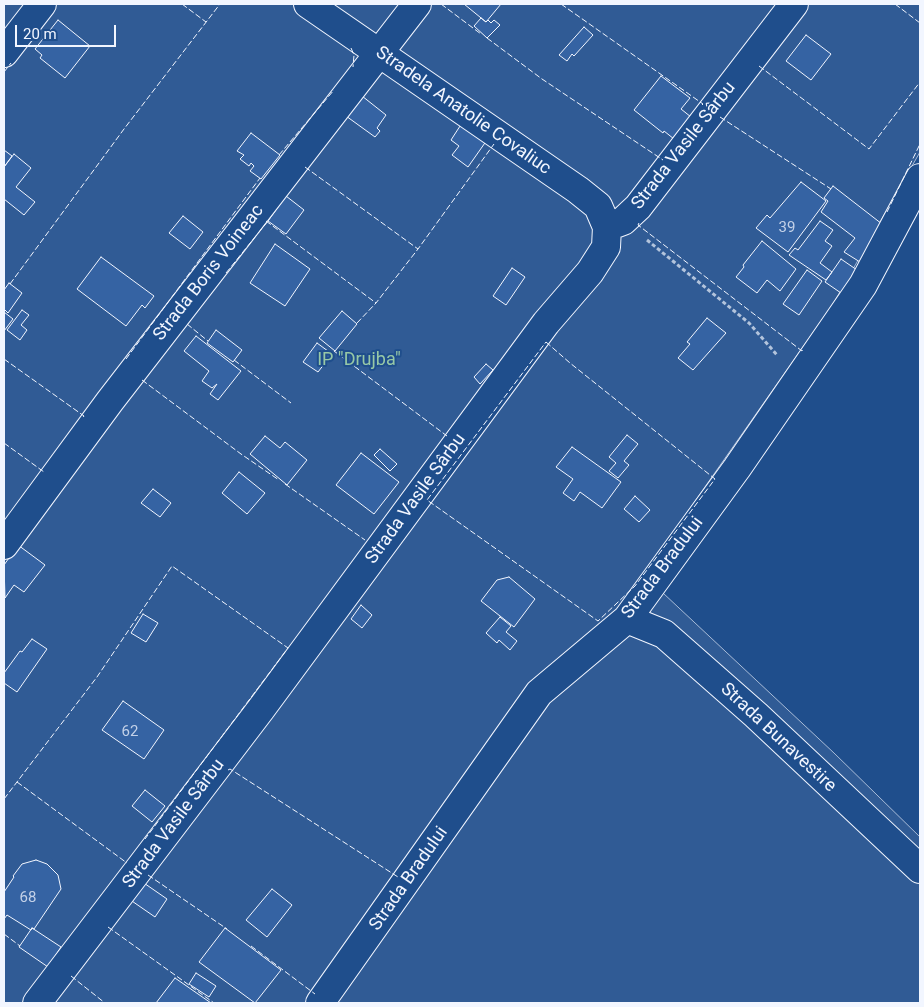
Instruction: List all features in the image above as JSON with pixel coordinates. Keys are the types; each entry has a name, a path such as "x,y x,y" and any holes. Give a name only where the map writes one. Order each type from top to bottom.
{"street":[{"path":"4,54 42,4"},
{"name":"Stradela Anatolie Covaliuc","path":"308,4 578,190 598,206 615,224"},
{"name":"Strada Boris Voineac","path":"4,544 116,393 417,4"},
{"name":"Strada Vasile Sârbu","path":"37,1003 261,709 546,323 590,272 606,247 615,224 652,189 794,4"},
{"name":"Strada Bradului","path":"320,1003 539,693 627,619 738,468 863,285 920,178"},
{"name":"Strada Bunavestire","path":"627,619 664,634 756,715 834,791 920,869"}],"path":[{"path":"615,224 749,323 798,379"}],"shaded area":[{"name":"IP \"Drujba\"","path":"4,4 920,4 920,152 833,304 637,584 663,593 834,753 920,837 920,1003 4,1003"}],"building":[{"path":"464,4 501,4 486,22"},
{"path":"481,18 491,23 494,20 500,25 487,38 474,26"},
{"path":"58,20 90,46 65,78 40,58 42,55 35,49"},
{"path":"584,27 593,35 567,61 559,55"},
{"path":"806,35 831,54 811,80 786,61"},
{"path":"661,76 690,98 681,109 691,117 674,139 664,131 663,133 634,110"},
{"path":"362,96 386,115 377,128 380,131 375,137 346,116"},
{"path":"462,123 487,140 468,167 452,155 459,146 451,140"},
{"path":"251,133 280,155 261,179 250,171 254,166 251,163 249,166 240,159 244,155 237,151"},
{"path":"4,150 12,156 4,167"},
{"path":"14,154 31,168 16,187 35,202 24,215 4,199 4,167"},
{"path":"801,182 826,201 788,252 756,228 767,215 770,218"},
{"path":"833,186 882,224 860,262 844,252 855,238 821,212 828,201 824,198"},
{"path":"286,196 304,210 286,234 268,221"},
{"path":"183,216 203,232 190,249 169,233"},
{"path":"820,221 833,230 825,241 832,246 820,263 832,272 826,280 789,255 795,248 798,250"},
{"path":"762,241 796,269 780,291 767,280 757,293 736,277"},
{"path":"275,244 310,269 285,306 250,283"},
{"path":"101,257 154,296 145,308 142,305 126,326 77,289"},
{"path":"841,259 857,270 841,293 825,282"},
{"path":"512,268 525,277 506,305 493,296"},
{"path":"807,270 822,281 799,315 783,304"},
{"path":"9,283 22,293 8,313 4,309 4,290"},
{"path":"22,310 29,315 21,325 27,330 20,340 7,330"},
{"path":"342,311 357,324 335,351 319,338"},
{"path":"4,312 13,319 4,331"},
{"path":"707,318 726,333 693,370 678,358 690,344 687,342"},
{"path":"216,330 242,350 233,362 207,343"},
{"path":"196,336 241,371 218,400 210,394 217,384 212,388 202,381 209,371 184,351"},
{"path":"317,343 332,354 318,372 303,362"},
{"path":"486,364 493,370 480,384 474,377"},
{"path":"627,435 638,444 624,461 629,465 618,478 609,471 616,463 609,457"},
{"path":"265,436 280,448 285,442 307,460 287,485 250,454"},
{"path":"572,447 621,482 602,508 580,492 574,501 563,493 573,479 556,467"},
{"path":"380,449 397,464 390,471 374,455"},
{"path":"361,453 399,482 374,514 336,485"},
{"path":"239,472 265,493 247,514 222,493"},
{"path":"153,489 171,503 160,517 141,503"},
{"path":"635,496 650,510 639,522 624,509"},
{"path":"18,545 45,565 24,592 14,585 5,598 4,565"},
{"path":"509,577 535,599 514,627 481,601 497,580"},
{"path":"361,605 372,615 362,628 351,619"},
{"path":"143,614 158,623 146,642 131,633"},
{"path":"500,617 511,626 506,632 517,641 510,650 499,640 497,643 486,633"},
{"path":"32,639 47,649 17,692 4,683 4,673 20,651 22,652"},
{"path":"123,701 164,730 144,759 102,730"},
{"path":"145,790 165,806 152,822 132,806"},
{"path":"36,860 47,864 58,875 61,889 34,929 32,928 31,930 7,915 4,919 4,892 22,864"},
{"path":"141,881 167,899 155,917 129,899"},
{"path":"272,889 292,905 267,937 246,920"},
{"path":"32,928 61,947 48,967 19,947"},
{"path":"225,928 281,970 255,1003 199,962"},
{"path":"196,973 216,986 209,997 189,984"},
{"path":"175,978 211,1003 156,1003"}],"fence":[{"path":"182,4 206,22"},
{"path":"10,284 124,129 220,4"},
{"path":"441,4 481,34"},
{"path":"561,4 702,105"},
{"path":"895,4 920,23"},
{"path":"487,38 542,79 663,160"},
{"path":"351,48 354,55 353,67"},
{"path":"4,72 11,63"},
{"path":"759,66 869,149 920,82"},
{"path":"279,155 334,90"},
{"path":"720,117 831,189"},
{"path":"357,323 376,303 418,249 494,144"},
{"path":"887,212 920,144"},
{"path":"305,167 418,249"},
{"path":"126,359 260,178"},
{"path":"266,221 376,303"},
{"path":"226,273 268,221"},
{"path":"639,223 638,225 802,351 804,349"},
{"path":"187,324 208,341"},
{"path":"546,342 715,479 635,586 598,621 427,500 546,342"},
{"path":"334,351 447,436"},
{"path":"4,359 84,416 82,419"},
{"path":"234,360 291,403"},
{"path":"142,380 279,480"},
{"path":"4,443 44,472"},
{"path":"285,484 365,540"},
{"path":"4,799 97,677 172,566 288,648 145,839"},
{"path":"228,770 230,769 398,877"},
{"path":"17,782 127,863"},
{"path":"148,875 227,929"},
{"path":"108,927 214,1003"},
{"path":"4,934 20,946"},
{"path":"251,946 315,994"},
{"path":"71,976 105,1003"}]}
